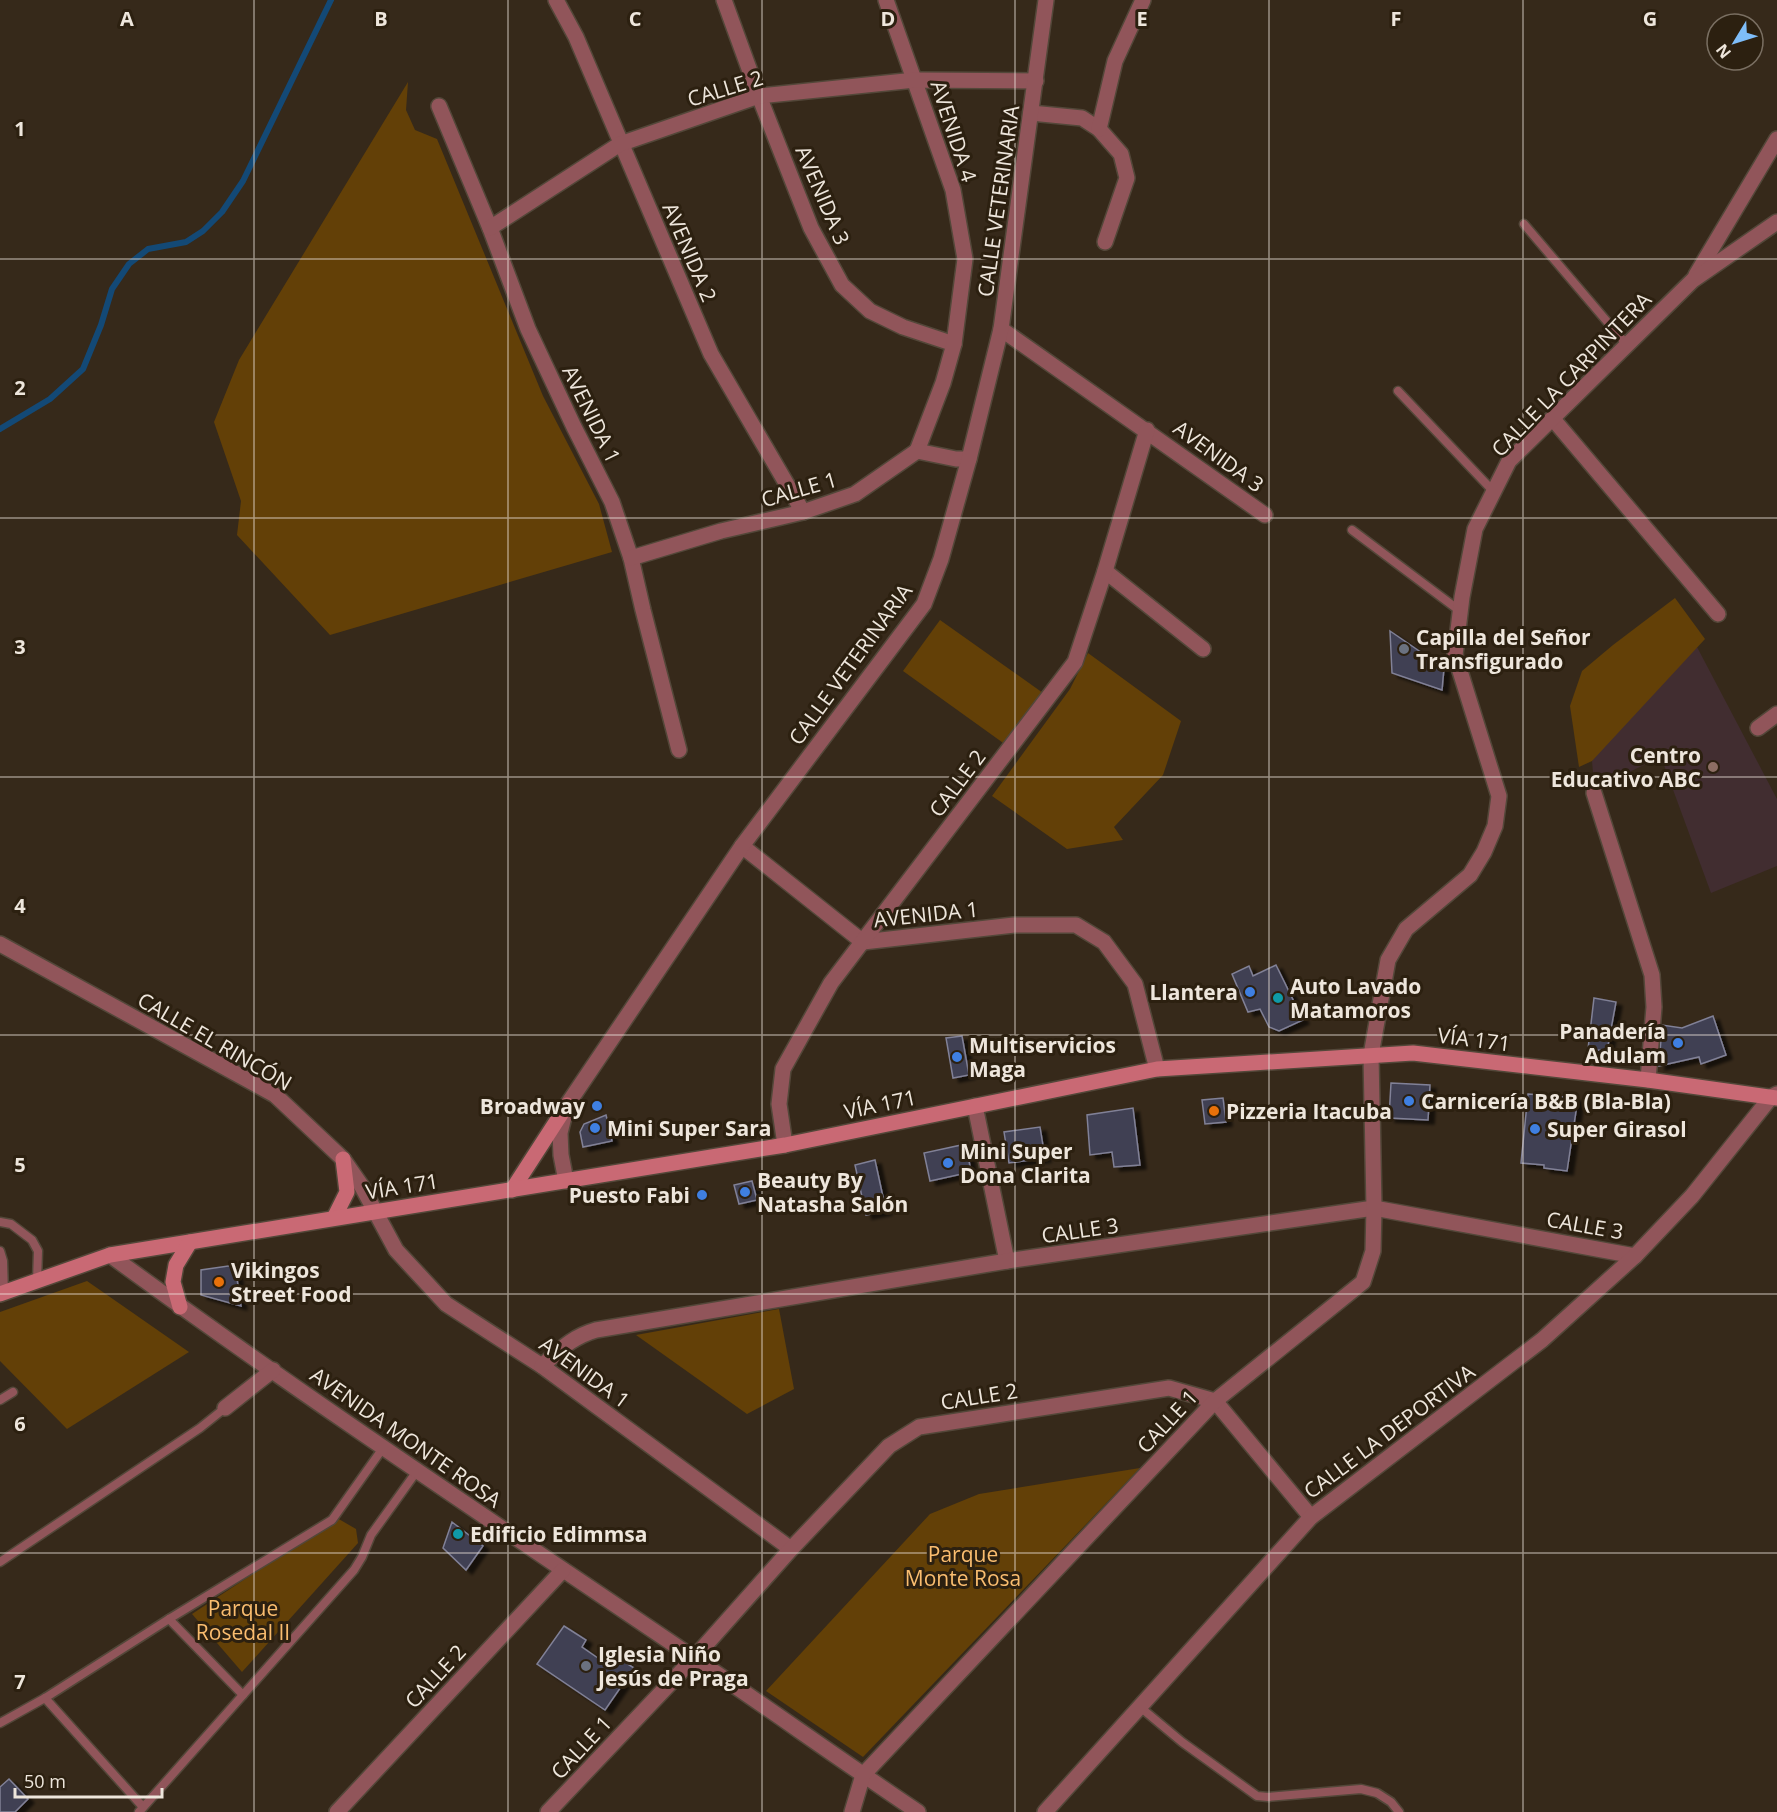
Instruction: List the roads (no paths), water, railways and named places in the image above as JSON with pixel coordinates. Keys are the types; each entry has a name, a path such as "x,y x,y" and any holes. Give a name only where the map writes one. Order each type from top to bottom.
{"main road":[{"name":"VÍA 171","path":"2,1294 110,1256 785,1145 1157,1069 1413,1053 1775,1096"},
{"path":"512,1190 567,1106"},
{"path":"334,1218 347,1192 343,1159"},
{"path":"180,1307 173,1282 176,1265 190,1242"}],"street":[{"name":"AVENIDA 2","path":"556,0 576,37 711,354 803,512"},
{"name":"AVENIDA 3","path":"724,0 811,228 842,285 870,311 903,327 954,344"},
{"name":"AVENIDA 4","path":"886,0 952,190 965,259 954,344 943,383 917,451"},
{"name":"CALLE VETERINARIA","path":"566,1181 560,1133 567,1106 742,846 924,604 941,559 969,459 1001,329 1046,0"},
{"path":"1099,129 1115,61 1143,0"},
{"name":"CALLE 2","path":"490,228 620,144 759,96 915,80 1036,81"},
{"name":"AVENIDA 1","path":"439,106 490,228 528,329 612,502 631,558 679,750"},
{"path":"1031,113 1082,118 1099,129 1121,154 1127,178 1105,242"},
{"path":"1693,280 1777,140"},
{"name":"CALLE LA CARPINTERA","path":"1371,1054 1388,960 1406,929 1470,875 1484,852 1495,826 1499,796 1455,655 1460,611 1475,529 1509,461 1693,280 1777,222"},
{"name":"AVENIDA 3","path":"1001,329 1265,515"},
{"path":"1553,419 1718,614"},
{"name":"CALLE 2","path":"785,1145 779,1104 783,1069 831,983 1075,662 1105,571 1146,430"},
{"path":"917,451 956,459 969,459"},
{"name":"CALLE 1","path":"631,558 721,531 803,512 855,494 917,451"},
{"path":"1105,571 1203,649"},
{"path":"1758,728 1777,714"},
{"path":"1594,793 1652,975 1654,1007 1648,1080"},
{"name":"AVENIDA 1","path":"742,846 863,942 1014,925 1076,925 1104,942 1135,984 1157,1069"},
{"name":"CALLE EL RINCÓN","path":"0,944 275,1095 343,1159 376,1211"},
{"name":"CALLE 1","path":"863,1775 1215,1401 1363,1282 1373,1251 1371,1054"},
{"name":"CALLE LA DEPORTIVA","path":"1045,1812 1311,1517 1542,1340 1635,1256 1692,1196 1775,1096"},
{"path":"975,1106 1007,1261"},
{"name":"CALLE 3","path":"542,1366 579,1335 596,1330 1007,1261 1374,1208 1635,1256"},
{"name":"AVENIDA 1","path":"376,1211 396,1250 446,1304 542,1366 791,1549"},
{"name":"AVENIDA MONTE ROSA","path":"110,1256 383,1448 918,1812"},
{"path":"225,1408 273,1370"},
{"name":"CALLE 2","path":"694,1658 791,1549 889,1446 919,1427 1169,1388 1215,1401"},
{"path":"1215,1401 1311,1517"},
{"name":"CALLE 2","path":"337,1812 563,1570"},
{"name":"CALLE 1","path":"548,1812 694,1658"},
{"path":"852,1812 863,1775"}],"lane":[{"path":"1524,224 1628,345"},
{"path":"1398,391 1494,492"},
{"path":"1352,530 1460,611"},
{"path":"0,1222 11,1224 32,1240 38,1251 37,1281"},
{"path":"0,1251 3,1261 2,1294"},
{"path":"0,1400 13,1392"},
{"path":"0,1562 200,1428 225,1408"},
{"path":"0,1723 45,1698 332,1520 383,1448"},
{"path":"45,1698 141,1810 354,1570 371,1536 417,1471"},
{"path":"169,1619 243,1695"},
{"path":"1140,1707 1182,1742 1257,1796 1361,1789 1377,1793 1391,1802 1399,1812"}],"waterway":[{"path":"0,429 50,399 83,369 101,325 112,289 129,264 148,249 186,242 203,231 222,212 243,181 331,0"}],"place":[{"name":"Capilla del Señor Transfigurado","path":"1404,649"},
{"name":"Centro Educativo ABC","path":"1713,767"},
{"name":"Llantera","path":"1250,992"},
{"name":"Auto Lavado Matamoros","path":"1278,998"},
{"name":"Panadería Adulam","path":"1678,1043"},
{"name":"Multiservicios Maga","path":"957,1057"},
{"name":"Carnicería B&B (Bla-Bla)","path":"1409,1101"},
{"name":"Broadway","path":"597,1106"},
{"name":"Pizzeria Itacuba","path":"1214,1111"},
{"name":"Mini Super Sara","path":"595,1128"},
{"name":"Super Girasol","path":"1535,1129"},
{"name":"Mini Super Dona Clarita","path":"948,1163"},
{"name":"Beauty By Natasha Salón","path":"745,1192"},
{"name":"Puesto Fabi","path":"702,1195"},
{"name":"Vikingos Street Food","path":"219,1282"},
{"name":"Edificio Edimmsa","path":"458,1534"},
{"name":"Iglesia Niño Jesús de Praga","path":"586,1666"}],"park label":[{"name":"Parque Monte Rosa","path":"963,1566"},
{"name":"Parque Rosedal II","path":"243,1620"}]}
